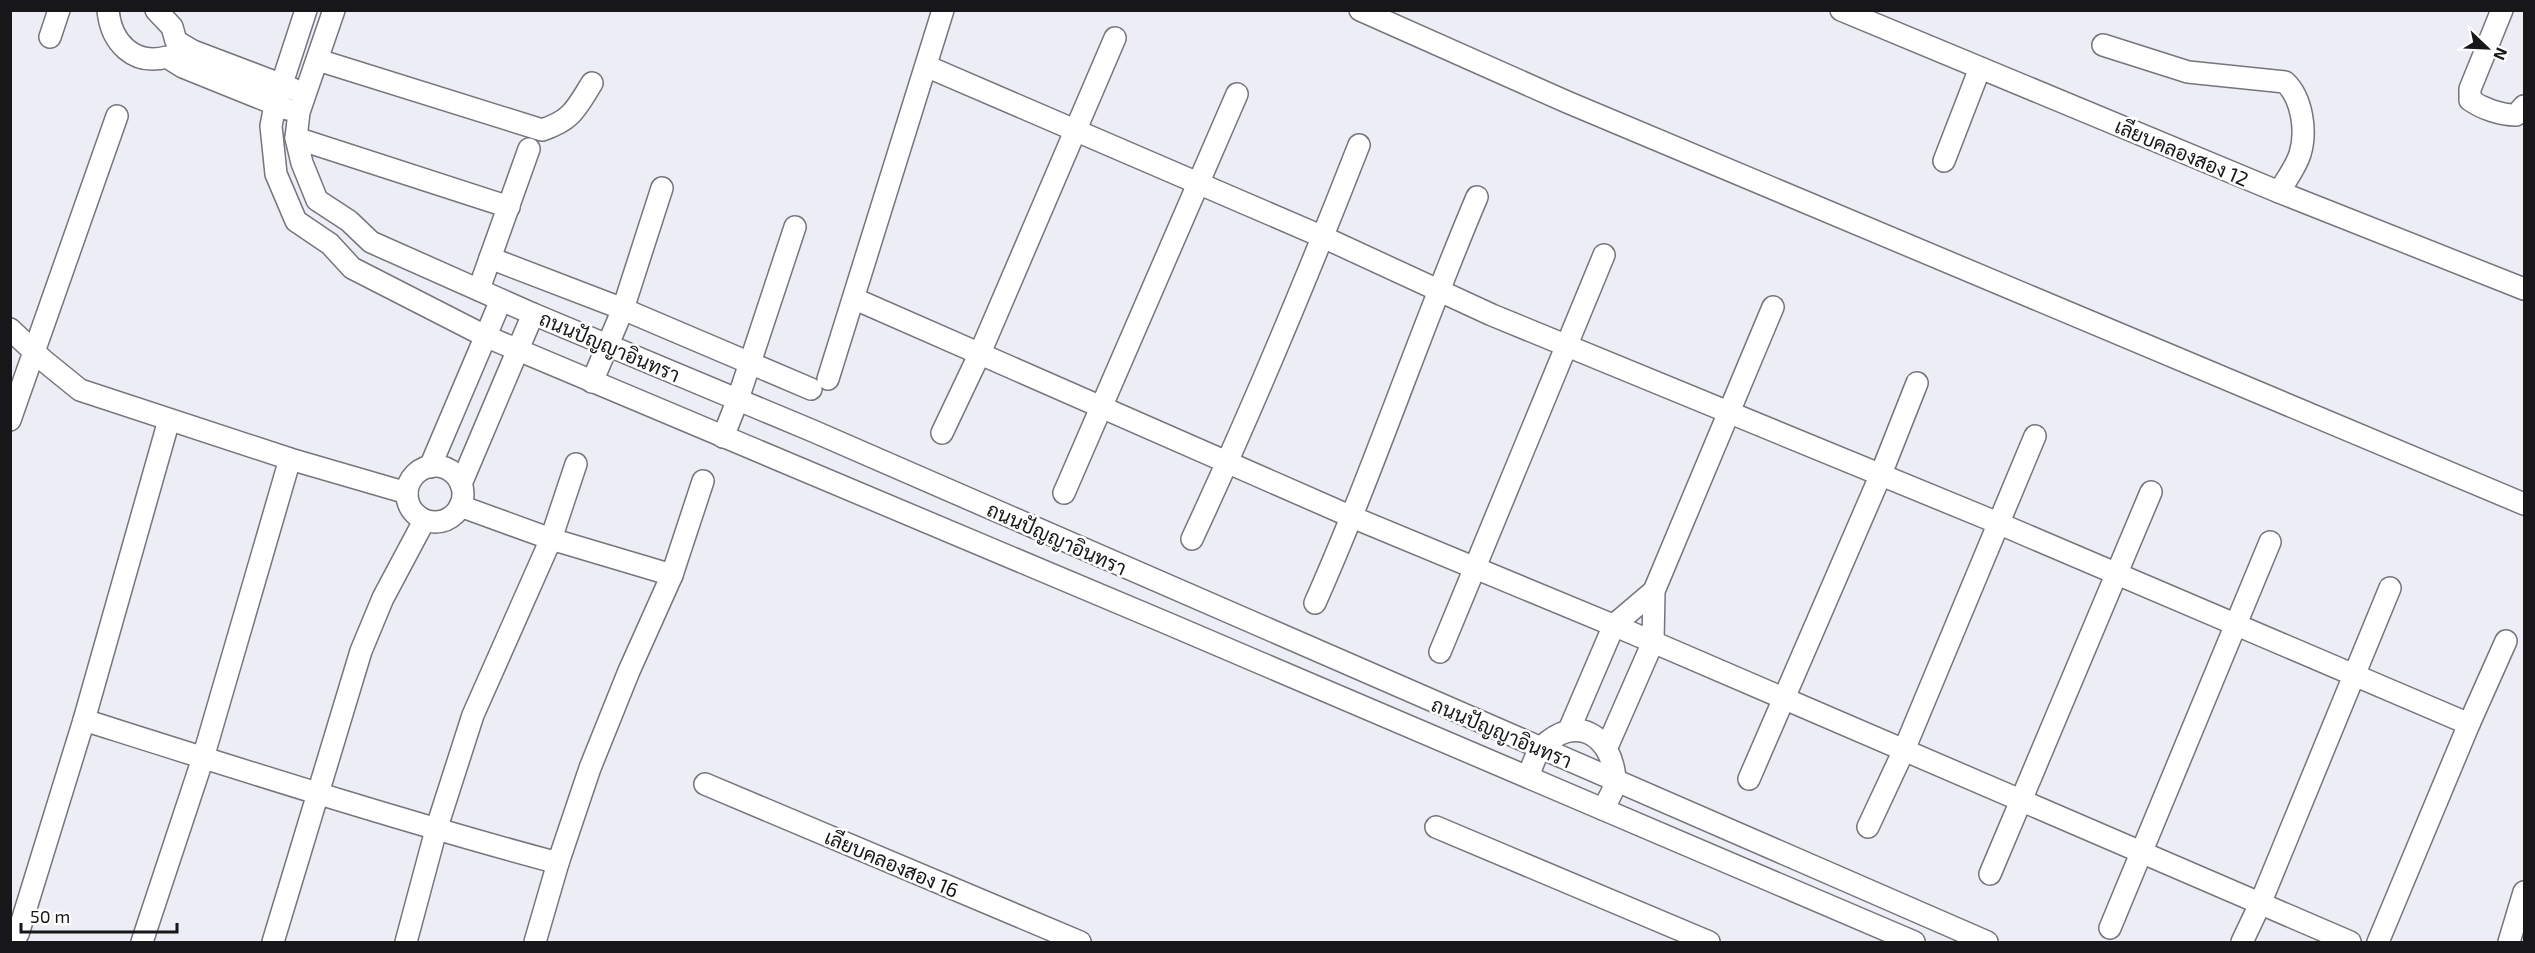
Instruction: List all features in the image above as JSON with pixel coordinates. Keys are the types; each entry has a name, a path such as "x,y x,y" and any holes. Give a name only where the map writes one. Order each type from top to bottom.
{"street":[{"path":"50,37 59,10"},
{"path":"108,10 110,24 117,42 135,55 154,61 172,49 193,51 282,85 302,103"},
{"path":"156,10 172,27 172,49 183,67 275,105 302,103"},
{"name":"ถนนปัญญาอินทรา","path":"306,10 275,105 271,126 276,174 296,221 330,244 352,268 485,336 1914,942"},
{"name":"ถนนปัญญาอินทรา","path":"334,10 302,103 296,138 302,163 317,200 349,221 371,242 501,300 738,399 1987,942"},
{"path":"490,258 623,309 750,364 819,384 855,299 943,10"},
{"path":"1360,10 1588,111 2524,504"},
{"name":"เลียบคลองสอง 12","path":"1841,10 2279,192 2524,290"},
{"path":"2502,10 2470,89 2470,100 2477,105 2505,115 2516,115 2524,106"},
{"path":"942,433 980,353 1115,39"},
{"path":"2103,45 2188,72 2285,82 2295,91 2304,128 2300,154 2279,192"},
{"path":"318,60 542,130 561,124 575,111 592,82"},
{"path":"926,66 1568,345 1998,523 2469,724"},
{"path":"1944,161 1980,68"},
{"path":"1064,493 1237,94"},
{"path":"10,420 117,116"},
{"path":"296,138 509,207"},
{"path":"1192,539 1228,462 1323,237 1359,145"},
{"path":"479,289 529,149"},
{"path":"592,382 623,309 662,188"},
{"path":"1315,603 1352,517 1438,289 1477,197"},
{"path":"723,437 750,364 795,227"},
{"path":"1440,652 1604,255"},
{"path":"855,299 1352,517 1614,625 2350,942"},
{"path":"430,467 449,470 461,484 463,495 460,506 451,517 438,523 424,521 411,510 407,493 414,476 430,467 501,300"},
{"path":"1607,747 1653,642 1654,591 1773,307"},
{"path":"461,484 534,314"},
{"path":"10,329 80,390 290,459 407,493"},
{"path":"1749,779 1881,474 1917,383"},
{"path":"18,934 84,720 169,420"},
{"path":"1868,827 1904,750 2035,436"},
{"path":"142,942 203,758 290,459"},
{"path":"406,942 436,830 473,715 551,539 576,464"},
{"path":"535,942 558,863 597,748 672,575 703,481"},
{"path":"1990,874 2151,492"},
{"path":"460,506 551,539 672,575"},
{"path":"273,942 361,651 382,598 424,521"},
{"path":"2110,928 2270,542"},
{"path":"2242,942 2260,904 2390,588"},
{"path":"1528,777 1540,748 1569,730 1614,625 1654,591"},
{"path":"2378,942 2506,641"},
{"path":"84,720 318,795 558,863"},
{"path":"1569,730 1591,732 1607,747 1616,781 1603,809"},
{"name":"เลียบคลองสอง 16","path":"705,784 1080,942"},
{"path":"1436,826 1709,942"},
{"path":"2508,942 2524,892"}]}
